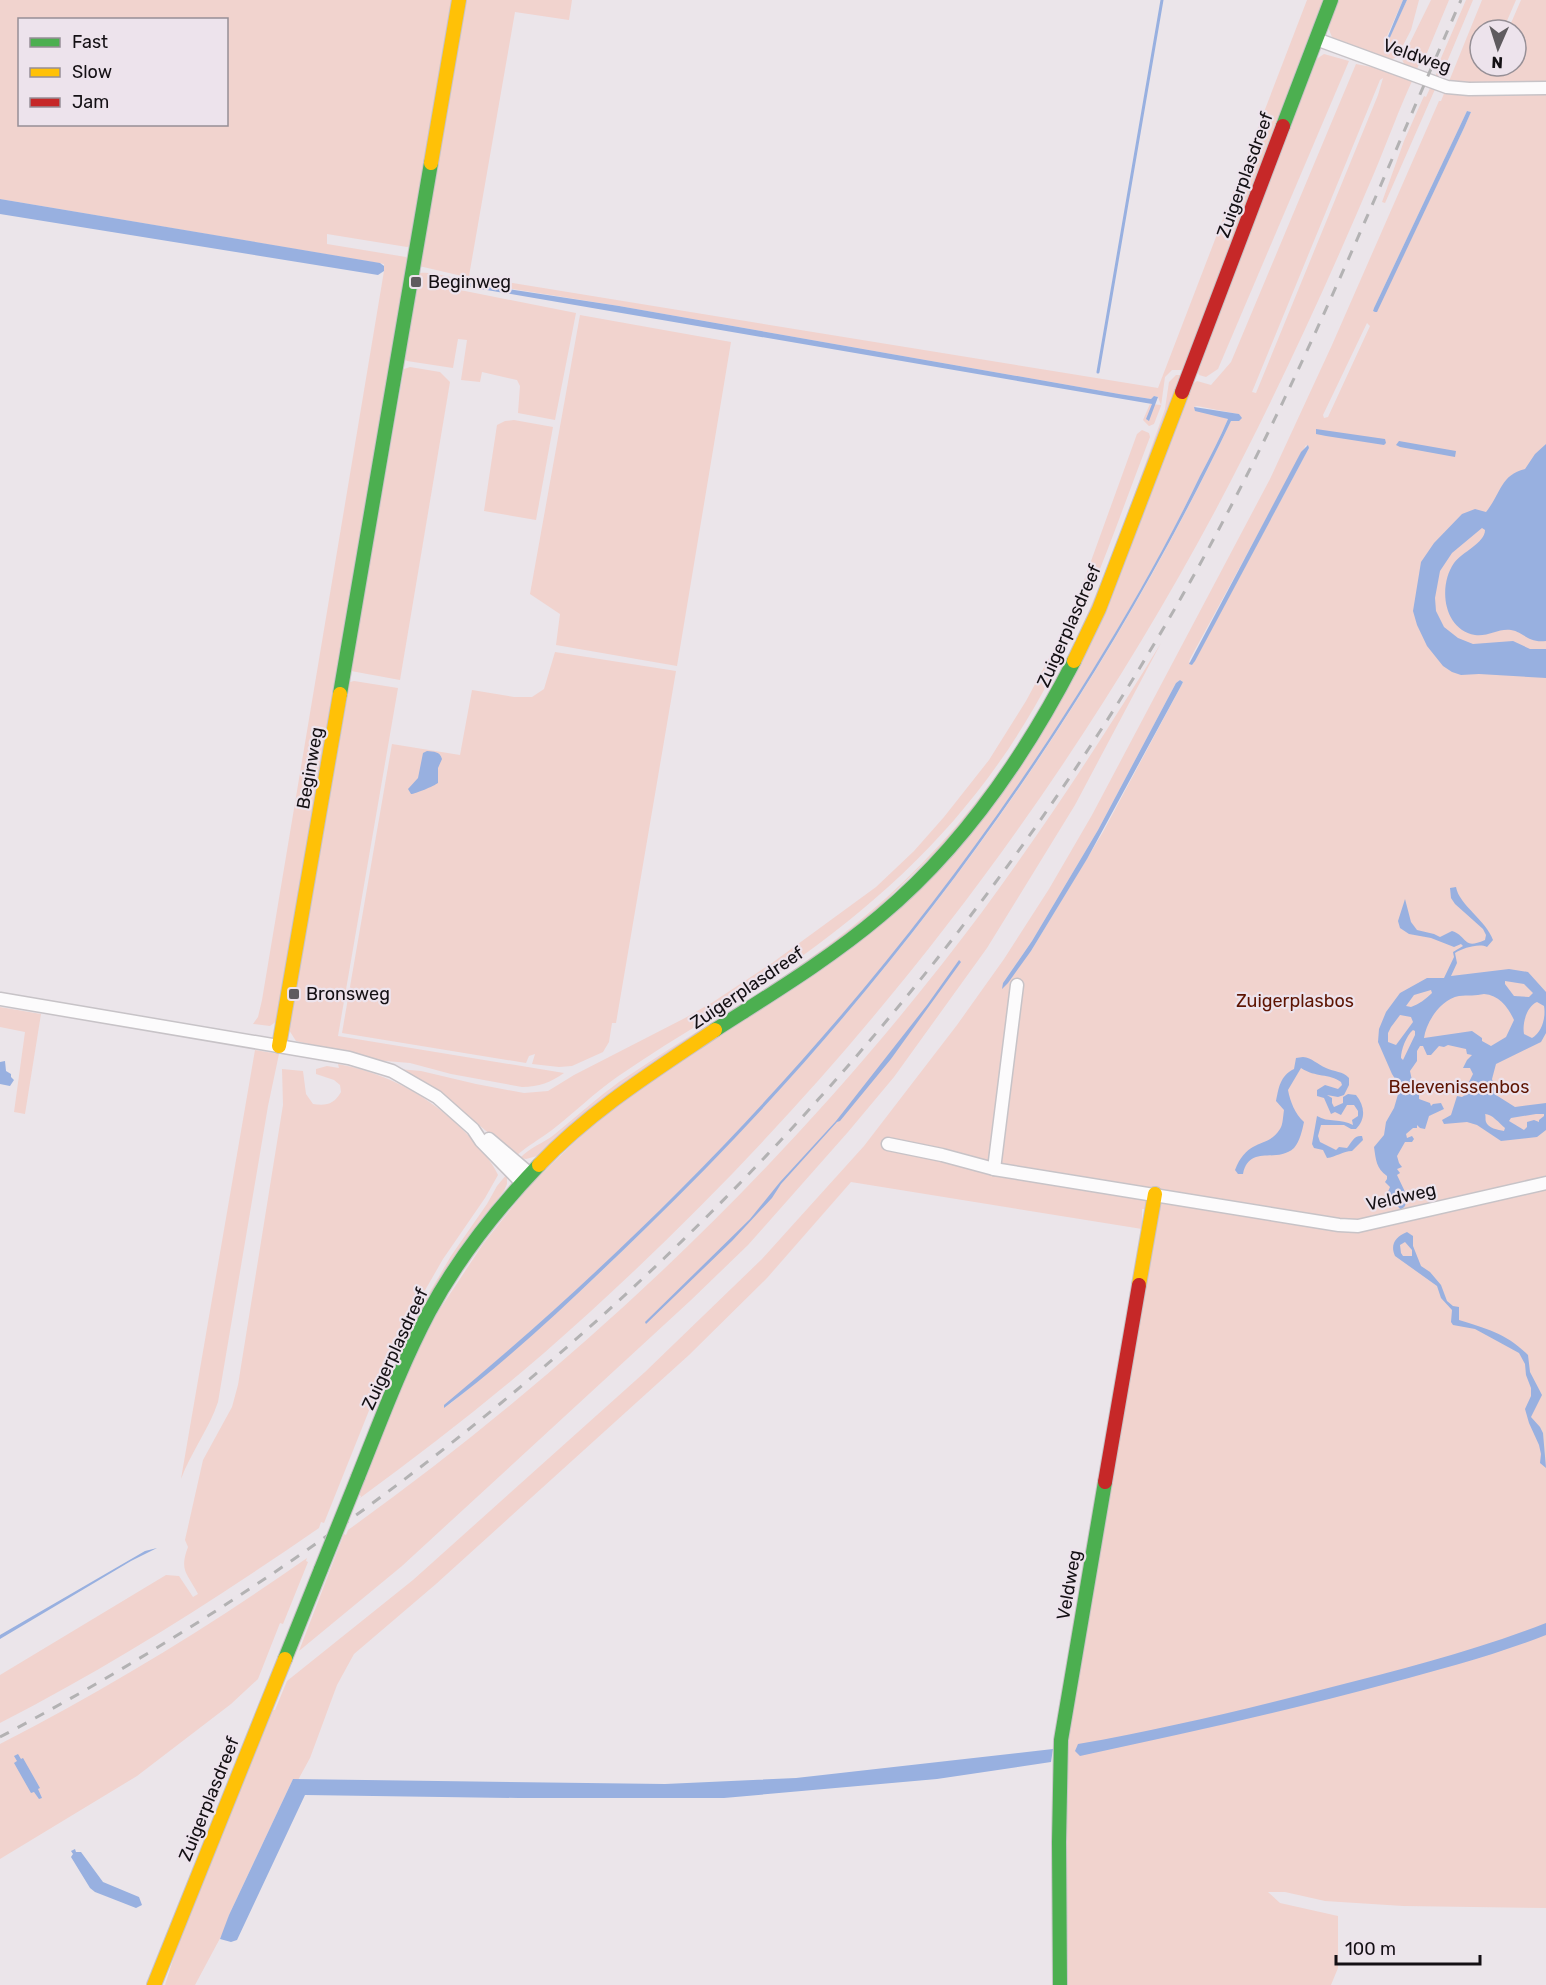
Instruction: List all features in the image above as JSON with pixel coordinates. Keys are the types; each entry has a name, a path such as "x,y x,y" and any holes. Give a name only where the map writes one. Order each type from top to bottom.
{"main road":[{"name":"Beginweg","path":"279,1046 459,0"},
{"name":"Zuigerplasdreef","path":"154,1985 410,1351 431,1309 468,1249 497,1210 526,1178 579,1128 622,1092 842,945 896,903 968,828 1004,780 1044,720 1073,666 1099,609 1236,253 1274,144 1330,0"},
{"name":"Veldweg","path":"1060,1985 1061,1740 1155,1194"}],"street":[{"name":"Veldweg","path":"1316,39 1447,87 1469,90 1546,88"},
{"path":"994,1169 1017,985"},
{"path":"0,999 349,1058 392,1071 437,1097 473,1129 486,1136 526,1178"},
{"name":"Veldweg","path":"888,1144 994,1169 1339,1225 1358,1226 1546,1183"}],"green space":[{"path":"0,0 453,0 412,245 407,247 327,234 327,244 406,257 409,264 277,1021 270,1026 253,1024 258,1017 262,1000 384,264 0,199"},
{"path":"462,0 572,0 569,20 515,12 469,276 1158,388 1307,0 1324,0 1185,370 1172,370 1165,377 1161,406 1154,424 1149,426 1143,420 1150,404 1161,405 1158,397 1155,396 1151,399 1119,394 619,306 432,276 430,284 576,313 555,420 518,413 520,386 517,380 482,372 480,382 461,380 467,340 458,339 453,368 407,361 405,359 420,273 462,276 419,266"},
{"path":"1336,0 1403,0 1384,43 1385,47 1407,0 1419,0 1411,30 1397,57 1390,60 1358,47 1351,47 1332,37 1328,27"},
{"path":"1431,0 1449,0 1424,60 1421,59 1416,72 1404,64 1402,59"},
{"path":"1466,0 1473,0 1439,81 1434,79 1440,66 1438,65"},
{"name":"Zuigerplasbos","path":"1482,0 1516,0 1508,18 1475,18"},
{"name":"Zuigerplasbos","path":"1521,0 1546,0 1546,1908 1403,1906 1325,1901 1285,1892 1268,1892 1280,1903 1338,1916 1338,1968 1331,1985 1062,1985 1063,1775 1151,1209 1142,1209 1142,1229 851,1182 767,1278 689,1355 436,1584 354,1654 337,1685 310,1758 298,1780 293,1779 229,1915 225,1929 195,1985 165,1985 185,1922 272,1710 275,1710 287,1681 413,1580 645,1372 762,1259 864,1146 957,1025 1004,959 1049,889 1092,815 1270,479 1332,345 1439,101 1441,101 1468,34 1468,78 1528,78 1528,18 1513,18","holes":["1467,111 1471,112 1464,128 1376,312 1373,311","1367,323 1370,326 1328,417 1324,418 1323,415","1306,445 1309,448 1192,665 1189,662 1190,659","1180,680 1183,682 1103,832 1031,951 1003,983 1032,941 1098,830 1176,683"]},
{"path":"1324,54 1349,61 1218,369 1206,377 1199,375 1197,369 1315,60"},
{"path":"1356,64 1387,70 1413,79 1318,301 1278,387 1214,513 1147,631 1075,745 999,856 917,963 830,1067 739,1166 644,1262 499,1391 360,1498 359,1495 402,1381 438,1312 483,1244 530,1185 613,1105 855,942 1032,750 1191,385 1197,381 1211,385 1231,362","holes":["1383,78 1256,393 1252,392 1380,80","1194,407 1238,414 1240,415 1239,421 1231,421 1177,528 1119,632 1056,733 990,830 919,925 844,1017 765,1106 682,1192 567,1303 446,1407 600,1268 702,1168 822,1038 934,900 1038,756 1086,682 1167,541 1228,419"]},
{"path":"1431,86 1436,87 1385,203 1382,202 1404,141 1424,96 1426,97"},
{"path":"580,315 731,342 677,666 556,645 560,614 530,594"},
{"path":"410,367 440,372 450,382 400,680 351,671 404,369"},
{"path":"1176,375 1183,375 1100,592 1044,708 958,830 867,919 537,1156 520,1158 555,1134 619,1082 805,962 835,940 864,917 925,860 980,797 1028,728 1083,624 1120,533 1165,409 1169,382"},
{"path":"514,420 553,427 536,520 484,511 497,425"},
{"path":"1142,430 1149,433 1150,437 1104,558 1066,647 1026,721 999,763 969,802 937,839 866,907 764,983 617,1077 516,1156 436,1089 398,1069 421,1071 524,1093 548,1091 713,1002 772,963 876,887 914,851 944,817 989,760 1026,701 1057,643 1082,586 1137,434"},
{"path":"1161,643 1075,805 987,948 894,1077 848,1132 748,1245 690,1301 402,1566 299,1651 344,1534 346,1535 348,1530 437,1464 523,1394 689,1245 767,1166 914,1000 982,912 1029,846"},
{"path":"555,652 676,671 616,1023 612,1023 609,1042 603,1052 572,1066 559,1067 532,1064 535,1054 529,1056 526,1063 342,1033 392,744 460,755 472,690 514,697 532,697 544,689"},
{"path":"350,682 398,688 338,1036 564,1073 554,1079 539,1085 522,1087 451,1074 410,1063 373,1060 296,1041 289,1030"},
{"path":"0,1007 41,1014 25,1114 14,1112 25,1032 0,1027"},
{"path":"255,1050 279,1054 268,1106 218,1402 181,1479"},
{"path":"338,1064 375,1074 424,1098 467,1134 498,1175 443,1259 412,1313 386,1368 324,1523 321,1522 319,1528 162,1631 0,1723 0,1675 166,1575 179,1576 193,1597 198,1594 184,1567 188,1547 185,1540 203,1460 232,1407 238,1385 283,1105 282,1069 303,1071 306,1094 313,1104 322,1105 336,1099 341,1092 340,1085 334,1080 316,1074 316,1069 327,1066 339,1068"},
{"path":"507,1174 504,1191 477,1225 375,1413 421,1307 451,1256"},
{"path":"307,1558 308,1562 283,1624 280,1623 258,1679 231,1704 137,1776 0,1859 0,1744 157,1656"}],"water":[{"path":"1403,0 1407,0 1384,46"},
{"path":"1467,111 1471,112 1464,128 1377,312 1375,312 1374,308"},
{"path":"0,199 380,263 384,266 384,271 378,275 0,214"},
{"path":"430,277 619,306 1119,394 1151,399 1154,396 1158,397 1149,421 1146,419 1152,404 429,280"},
{"path":"1194,407 1239,414 1242,418 1239,421 1231,421 1174,534 1112,643 1045,749 974,851 898,950 818,1046 734,1139 572,1299 522,1345 444,1408 444,1405 537,1325 627,1242 714,1155 798,1065 878,971 954,874 1025,774 1092,671 1175,526 1228,419 1195,411"},
{"path":"1316,429 1385,439 1386,443 1384,445 1316,434"},
{"path":"1399,441 1456,451 1455,457 1400,447 1396,445"},
{"path":"1546,444 1546,641 1530,639 1511,630 1475,635 1464,631 1450,616 1445,594 1449,572 1454,563 1484,535 1485,530 1482,528 1452,553 1440,571 1435,598 1436,611 1444,627 1458,638 1473,644 1513,641 1530,649 1546,649 1546,678 1461,675 1452,672 1443,666 1427,646 1413,611 1421,562 1434,543 1462,514 1475,509 1486,512 1506,480 1525,469 1535,454"},
{"path":"1308,445 1309,448 1195,661 1192,665 1189,664 1301,452"},
{"path":"1180,680 1183,682 1181,686 1087,859 1031,951 1002,989 1003,983 1032,941 1098,830 1176,683"},
{"path":"427,751 438,753 441,756 438,783 411,794 408,789 418,778 423,753"},
{"path":"1456,887 1462,900 1485,926 1493,940 1487,947 1471,947 1455,953 1457,963 1451,976 1509,969 1528,972 1546,992 1546,1033 1541,1042 1496,1064 1492,1079 1496,1095 1515,1107 1546,1103 1546,1130 1537,1137 1501,1141 1477,1125 1467,1122 1444,1124 1442,1120 1451,1115 1457,1096 1462,1097 1468,1093 1469,1082 1473,1074 1470,1068 1463,1068 1472,1055 1467,1054 1466,1049 1448,1045 1439,1046 1431,1055 1427,1055 1423,1046 1420,1046 1417,1051 1417,1061 1410,1071 1414,1090 1419,1092 1419,1099 1430,1103 1431,1106 1441,1103 1444,1109 1429,1116 1425,1129 1417,1125 1417,1128 1413,1128 1406,1134 1407,1138 1412,1136 1414,1139 1412,1142 1405,1142 1397,1156 1402,1167 1397,1169 1400,1173 1397,1175 1407,1196 1405,1206 1401,1210 1387,1194 1390,1187 1385,1182 1387,1176 1379,1167 1374,1147 1384,1135 1386,1122 1394,1108 1399,1091 1399,1085 1378,1042 1379,1029 1386,1012 1400,993 1427,978 1444,978 1454,957 1453,952 1463,946 1461,944 1454,947 1431,938 1409,934 1400,928 1398,921 1405,899 1411,922 1417,930 1440,937 1452,931 1466,942 1473,944 1485,940 1486,935 1483,929 1455,904 1451,898 1450,888","holes":["1505,981 1524,984 1533,993 1529,997 1514,996","1431,990 1432,993 1422,1001 1411,1007 1406,1006 1414,995","1459,996 1494,997 1502,1002 1509,1011 1514,1020 1506,1037 1491,1046 1472,1031 1424,1038 1431,1018 1446,1002","1537,1002 1544,1006 1544,1020 1541,1028 1532,1038 1524,1034 1526,1015 1530,1007","1400,1015 1411,1017 1413,1022 1396,1045 1388,1042 1388,1033","1413,1030 1415,1031 1403,1060 1402,1051","1485,1114 1488,1114 1505,1128 1504,1131 1489,1126","1544,1114 1539,1122 1534,1120 1527,1122 1524,1130 1509,1121 1511,1118"]},
{"path":"959,960 961,962 891,1059 840,1121 732,1241 646,1324 645,1322 750,1219 780,1182 836,1121 927,1005"},
{"path":"1303,1057 1349,1078 1349,1085 1344,1095 1338,1097 1327,1095 1332,1098 1334,1107 1343,1103 1343,1097 1348,1094 1356,1095 1363,1108 1363,1117 1356,1129 1344,1125 1321,1125 1318,1136 1320,1142 1336,1150 1339,1147 1347,1148 1357,1137 1362,1136 1363,1140 1352,1151 1327,1158 1323,1150 1314,1148 1312,1144 1317,1116 1353,1125 1352,1120 1358,1116 1358,1111 1354,1105 1347,1105 1341,1115 1335,1112 1331,1114 1324,1098 1317,1096 1317,1090 1325,1085 1338,1089 1342,1085 1341,1082 1301,1068 1288,1090 1293,1107 1304,1122 1296,1145 1280,1155 1257,1157 1251,1160 1246,1165 1243,1174 1238,1174 1235,1170 1246,1152 1270,1139 1281,1127 1284,1110 1276,1101 1279,1087 1286,1075 1294,1069 1296,1058"},
{"path":"5,1061 6,1071 14,1080 10,1086 0,1084 0,1062"},
{"path":"1407,1232 1413,1236 1413,1246 1421,1266 1430,1272 1441,1285 1447,1301 1459,1307 1459,1320 1504,1337 1528,1355 1530,1372 1542,1395 1531,1417 1543,1433 1546,1468 1540,1463 1539,1445 1525,1409 1531,1396 1531,1388 1525,1364 1519,1353 1475,1329 1453,1325 1452,1310 1441,1298 1437,1286 1395,1256 1393,1245","holes":["1405,1242 1412,1250 1412,1256 1403,1256 1400,1245"]},
{"path":"157,1548 0,1639 0,1635 145,1551"},
{"path":"1546,1623 1546,1635 1410,1678 1274,1713 1080,1756 1075,1751 1078,1744 1237,1711 1413,1666"},
{"path":"1053,1749 1051,1762 937,1779 724,1798 305,1795 237,1940 231,1942 220,1939 293,1779 665,1784 796,1778"},
{"path":"18,1754 21,1759 23,1758 40,1788 38,1789 42,1798 39,1799 34,1792 31,1793 14,1763 17,1761 14,1756"},
{"path":"75,1849 76,1852 81,1852 103,1882 139,1897 142,1905 136,1908 90,1888 71,1857 73,1854 71,1851"}],"waterway":[{"path":"1098,372 1162,0"}],"railway":[{"path":"0,1737 183,1632 357,1515 522,1385 678,1245 823,1094 958,933 1080,762 1190,582 1265,440 1333,294 1461,0"}],"traffic: fast":[{"path":"1283,126 1331,0"},
{"path":"340,694 431,163"},
{"path":"715,1030 841,947 910,889 965,830 990,798 1035,731 1074,661"},
{"path":"358,1477 409,1352 440,1292 479,1235 539,1165"},
{"path":"321,1569 358,1477"},
{"path":"1060,1985 1061,1740 1105,1482"},
{"path":"285,1659 321,1569"}],"traffic: slow":[{"path":"431,163 459,0"},
{"path":"1074,661 1099,609 1182,392"},
{"path":"279,1046 340,694"},
{"path":"539,1165 601,1109 715,1030"},
{"path":"1139,1285 1155,1194"},
{"path":"154,1985 285,1659"}],"traffic: jam":[{"path":"1182,392 1283,126"},
{"path":"1105,1482 1139,1285"}],"place":[{"name":"Beginweg","path":"416,282"},
{"name":"Bronsweg","path":"294,994"}],"park label":[{"name":"Belevenissenbos","path":"1459,1087"}]}
